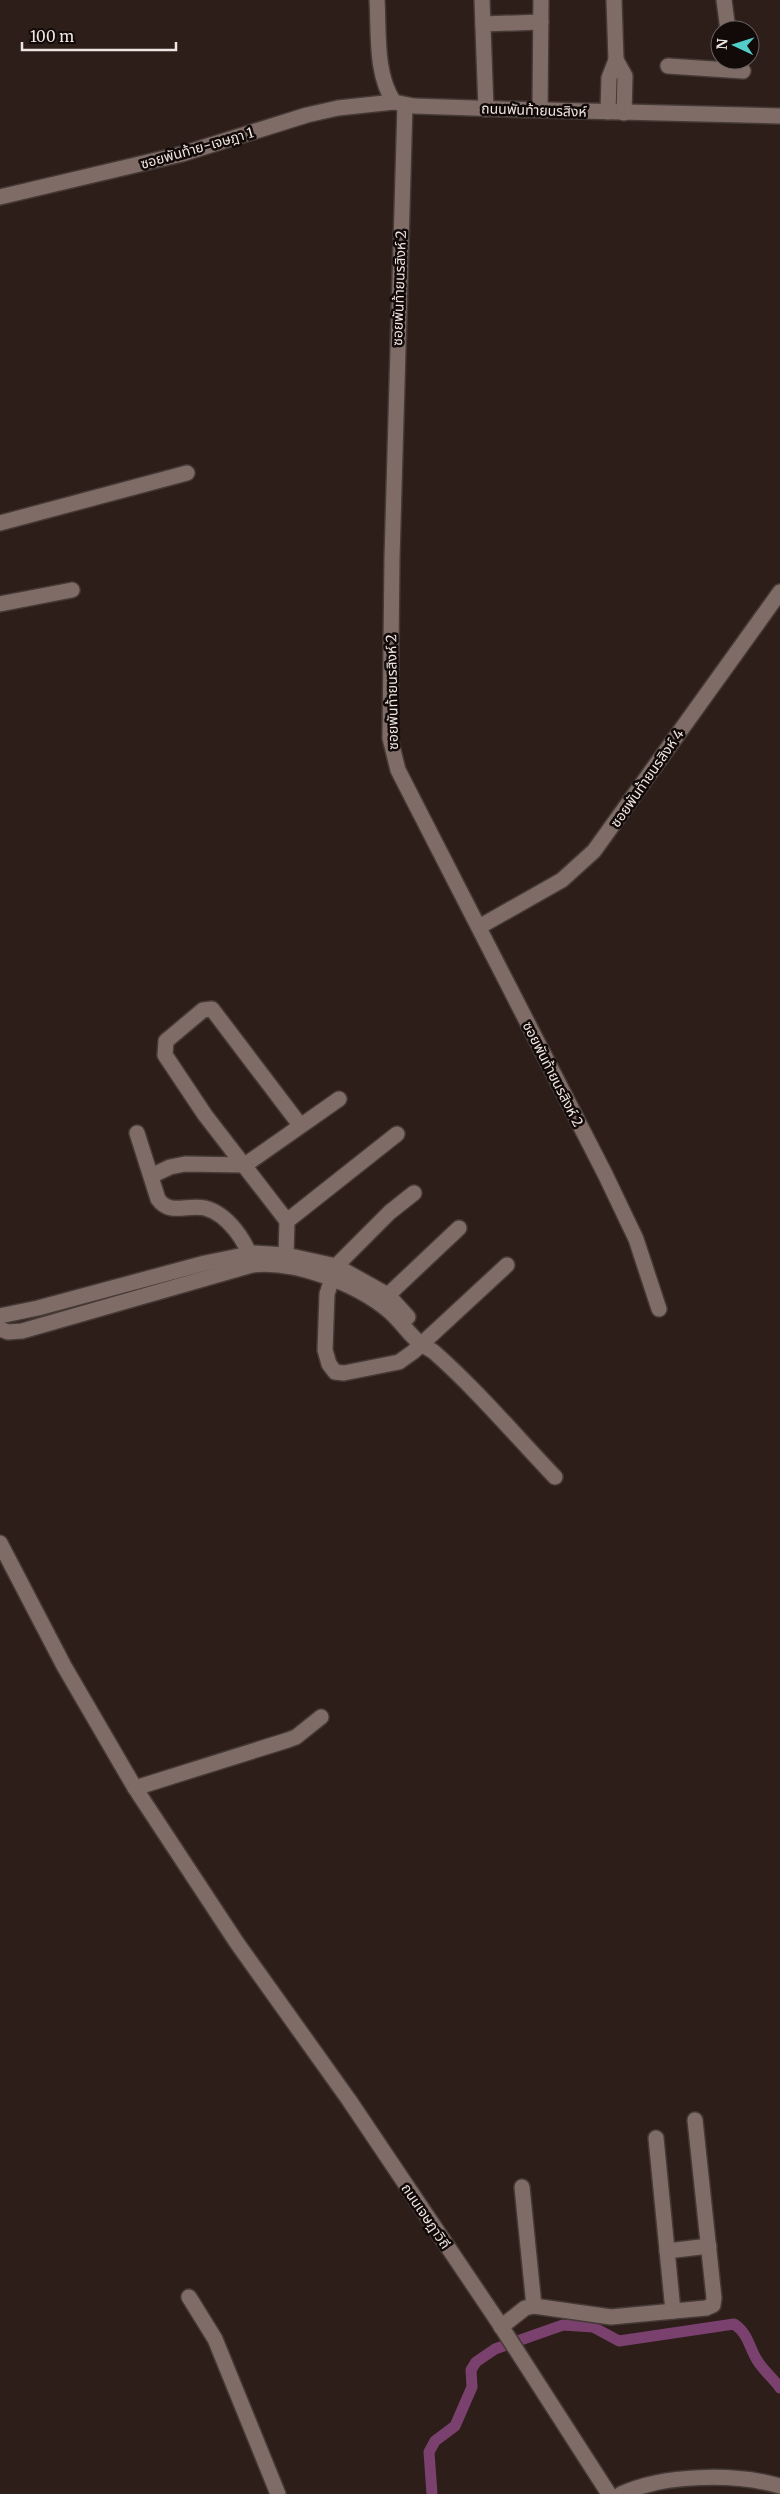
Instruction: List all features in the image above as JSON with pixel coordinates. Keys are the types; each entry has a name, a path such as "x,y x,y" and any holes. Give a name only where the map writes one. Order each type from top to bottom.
{"street":[{"path":"377,0 381,68 388,94 399,103"},
{"path":"482,0 486,108"},
{"path":"540,110 541,0"},
{"path":"608,112 609,78 616,60 614,0"},
{"path":"724,0 727,20"},
{"path":"483,24 541,22"},
{"path":"616,60 625,76 624,112"},
{"path":"668,66 710,66"},
{"name":"ถนนพันท้ายนรสิงห์","path":"399,103 540,110 780,116"},
{"name":"ซอยพันท้าย-เจษฎา 1","path":"0,197 182,154 307,115 338,108 399,103"},
{"name":"ซอยพันท้ายนรสิงห์ 2","path":"399,103 390,738 398,770 636,1239 659,1309"},
{"path":"0,523 187,473"},
{"path":"0,604 72,590"},
{"name":"ซอยพันท้ายนรสิงห์ 4","path":"479,927 562,880 594,851 780,592"},
{"path":"286,1255 287,1221 206,1115 165,1055 166,1041 203,1010 212,1009 300,1125"},
{"path":"151,1176 170,1167 185,1164 245,1165 339,1099"},
{"path":"137,1133 162,1205 176,1209 205,1208 218,1214 245,1243 251,1260"},
{"path":"287,1221 397,1134"},
{"path":"414,1193 390,1212 334,1272 327,1294 325,1350 329,1364 335,1372 344,1373 398,1362 426,1344 507,1265"},
{"path":"388,1295 459,1228"},
{"path":"0,1316 38,1308 205,1263 251,1260 286,1255 334,1272 388,1295 426,1344"},
{"path":"0,1329 8,1332 22,1331 251,1260 285,1267 334,1272 347,1284 375,1300 426,1344 462,1379 555,1478"},
{"name":"ถนนเจษฎาวิถี","path":"0,1544 64,1666 135,1788 237,1943 349,2100 501,2327 609,2494"},
{"path":"135,1788 296,1737 321,1717"},
{"path":"501,2327 525,2308 534,2306 611,2318 706,2308 713,2305 709,2246 695,2120"},
{"path":"656,2138 673,2311"},
{"path":"522,2186 534,2306"},
{"path":"667,2251 709,2246"},
{"path":"189,2297 215,2339 278,2494"},
{"path":"621,2494 650,2484 675,2480 741,2479 780,2486"}],"waterway":[{"path":"432,2494 429,2452 435,2441 455,2426 472,2387 471,2370 476,2362 495,2349 563,2325 593,2327 619,2341 734,2324 745,2336 759,2364 780,2388"}]}
